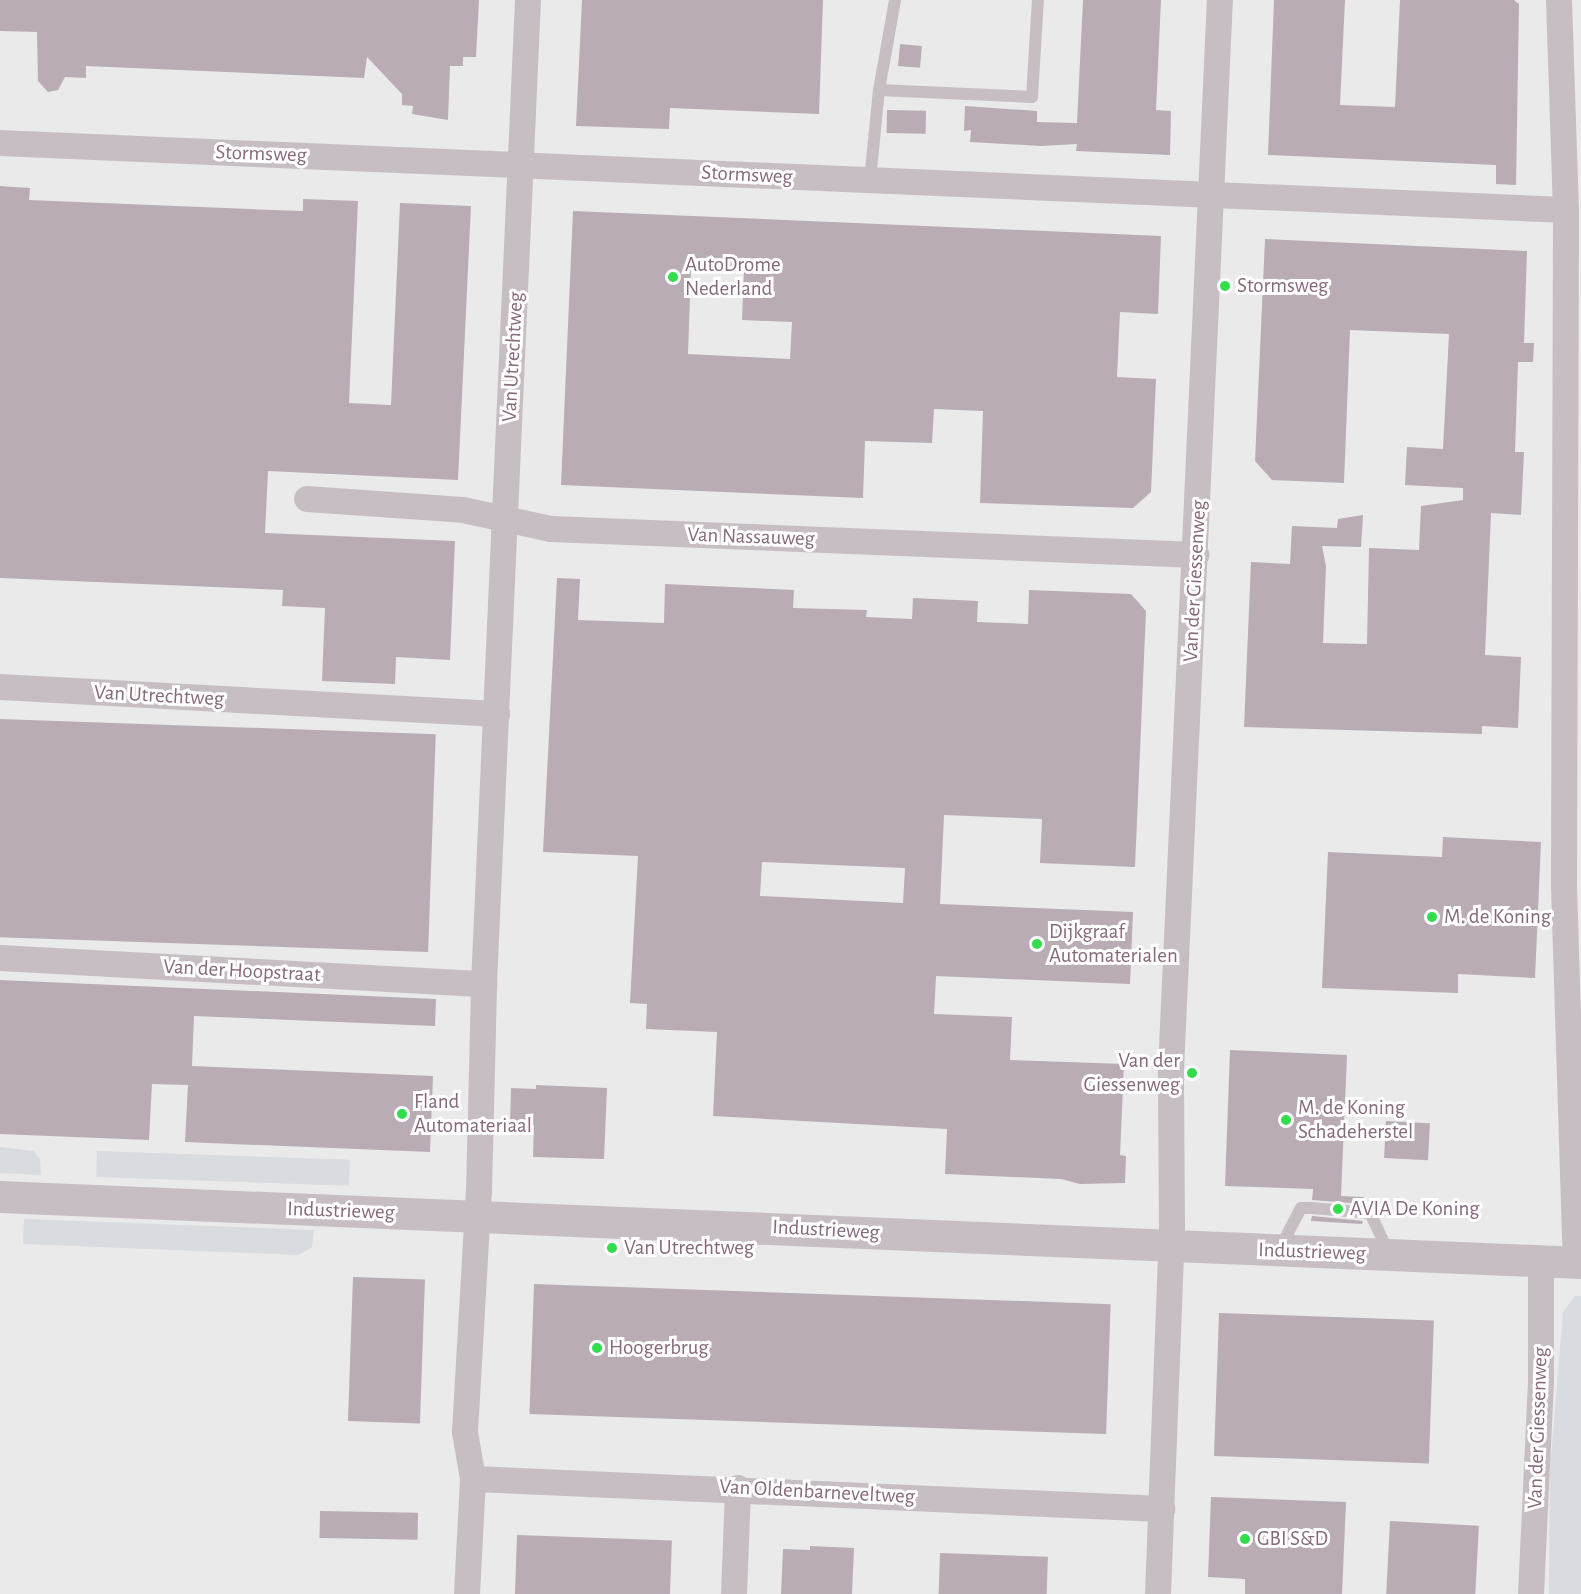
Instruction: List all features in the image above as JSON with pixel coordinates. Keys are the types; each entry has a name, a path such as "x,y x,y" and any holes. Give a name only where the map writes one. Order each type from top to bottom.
{"street":[{"name":"Van Utrechtweg","path":"467,1594 472,1479 465,1432 477,1217 484,984 528,0"},
{"name":"Van der Giessenweg","path":"1158,1594 1170,1246 1171,1069 1220,0"},
{"path":"1559,0 1566,210 1564,887 1578,1263"},
{"name":"Stormsweg","path":"0,143 1566,210"},
{"name":"Van Nassauweg","path":"307,500 464,510 551,529 1196,555"},
{"name":"Van Utrechtweg","path":"0,687 497,714"},
{"name":"Van der Hoopstraat","path":"0,958 484,984"},
{"name":"Industrieweg","path":"0,1197 1578,1263"},
{"name":"Van der Giessenweg","path":"1531,1594 1541,1381 1541,1261"},
{"name":"Van Oldenbarneveltweg","path":"472,1479 738,1488 1162,1509"},
{"path":"734,1594 738,1488"}],"lane":[{"path":"870,180 879,90 895,0"},
{"path":"879,90 1032,97 1038,0"},
{"path":"1278,1250 1301,1208 1312,1208 1370,1213 1391,1255"}],"shaded area":[{"path":"0,0 1581,0 1581,1594 0,1594"},
{"path":"0,1147 34,1151 40,1159 41,1175 0,1173"},
{"path":"97,1151 350,1160 349,1186 96,1177"},
{"path":"24,1219 314,1230 312,1247 299,1255 23,1244"},
{"path":"1575,1296 1581,1296 1581,1594 1549,1594 1550,1470 1563,1312"}],"building":[{"path":"0,0 479,0 476,57 463,57 463,66 450,66 448,120 412,114 413,106 402,105 402,94 367,57 364,78 86,66 86,78 65,77 58,90 48,92 38,81 37,32 0,31"},
{"path":"582,0 823,0 819,114 670,108 669,129 576,126"},
{"path":"1083,0 1161,0 1156,110 1171,111 1170,155 1076,151 1077,144 1041,146 970,142 971,130 964,131 965,106 1037,111 1037,122 1077,123"},
{"path":"1274,0 1345,0 1340,105 1395,107 1400,0 1514,0 1519,4 1516,185 1496,184 1496,165 1268,155"},
{"path":"900,44 922,46 920,68 898,66"},
{"path":"887,110 926,111 926,134 887,133"},
{"path":"0,186 30,188 29,200 303,211 303,199 358,201 349,403 391,405 400,203 471,206 458,480 268,471 265,533 455,541 450,660 396,657 395,684 322,681 325,608 282,606 283,590 0,578"},
{"path":"573,211 1161,236 1158,314 1120,312 1117,377 1156,379 1151,492 1133,508 980,503 983,411 934,409 932,443 865,441 863,498 561,485","holes":["691,267 744,270 742,320 792,322 790,359 688,354"]},
{"path":"1265,239 1527,251 1524,343 1534,343 1533,362 1518,362 1515,452 1524,452 1521,515 1491,513 1485,655 1521,657 1518,728 1482,726 1482,734 1244,727 1251,562 1290,564 1292,526 1337,528 1338,519 1363,515 1361,547 1322,546 1326,566 1323,643 1367,644 1369,548 1419,550 1421,506 1463,500 1463,488 1405,485 1407,447 1443,449 1449,334 1350,330 1344,483 1272,480 1255,461"},
{"path":"557,578 580,579 578,620 664,623 665,584 794,590 793,608 867,610 866,617 912,619 913,598 978,601 977,622 1028,624 1029,590 1131,594 1146,611 1135,867 1040,863 1042,819 944,815 940,904 1133,912 1130,984 936,976 934,1014 1012,1017 1010,1060 1124,1064 1120,1155 1126,1156 1125,1183 1080,1184 1061,1179 945,1174 947,1129 713,1116 717,1032 646,1029 647,1004 630,1003 638,856 543,852","holes":["762,862 905,868 903,903 760,896"]},
{"path":"0,719 436,734 428,952 0,937"},
{"path":"1443,837 1541,842 1535,978 1458,974 1458,993 1322,988 1328,852 1442,857"},
{"path":"0,980 436,999 435,1026 194,1016 192,1066 433,1076 430,1152 185,1142 188,1085 152,1084 149,1140 0,1134"},
{"path":"1230,1050 1347,1055 1341,1196 1364,1197 1364,1204 1312,1200 1313,1189 1225,1186"},
{"path":"536,1085 607,1088 604,1159 533,1157 534,1125 510,1124 511,1088 536,1089"},
{"path":"1386,1121 1430,1123 1428,1160 1384,1158"},
{"path":"1312,1216 1363,1221 1362,1224 1311,1221"},
{"path":"353,1277 425,1280 420,1423 348,1421"},
{"path":"534,1284 1111,1304 1106,1434 529,1414"},
{"path":"1219,1313 1434,1321 1429,1463 1214,1456"},
{"path":"1211,1497 1346,1502 1342,1594 1245,1594 1245,1579 1208,1577"},
{"path":"320,1511 418,1513 418,1540 320,1538"},
{"path":"1390,1521 1479,1526 1475,1594 1386,1594"},
{"path":"517,1535 672,1540 670,1594 515,1594"},
{"path":"810,1546 854,1548 852,1594 781,1594 783,1549 810,1550"},
{"path":"940,1553 1048,1557 1047,1594 939,1594"}],"place":[{"name":"AutoDrome Nederland","path":"673,277"},
{"name":"Stormsweg","path":"1225,286"},
{"name":"M. de Koning","path":"1432,917"},
{"name":"Dijkgraaf Automaterialen","path":"1037,944"},
{"name":"Van der Giessenweg","path":"1192,1073"},
{"name":"Fland Automateriaal","path":"402,1114"},
{"name":"M. de Koning Schadeherstel","path":"1286,1120"},
{"name":"AVIA De Koning","path":"1338,1209"},
{"name":"Van Utrechtweg","path":"612,1248"},
{"name":"Hoogerbrug","path":"597,1348"},
{"name":"GBI S&D","path":"1245,1539"}]}
